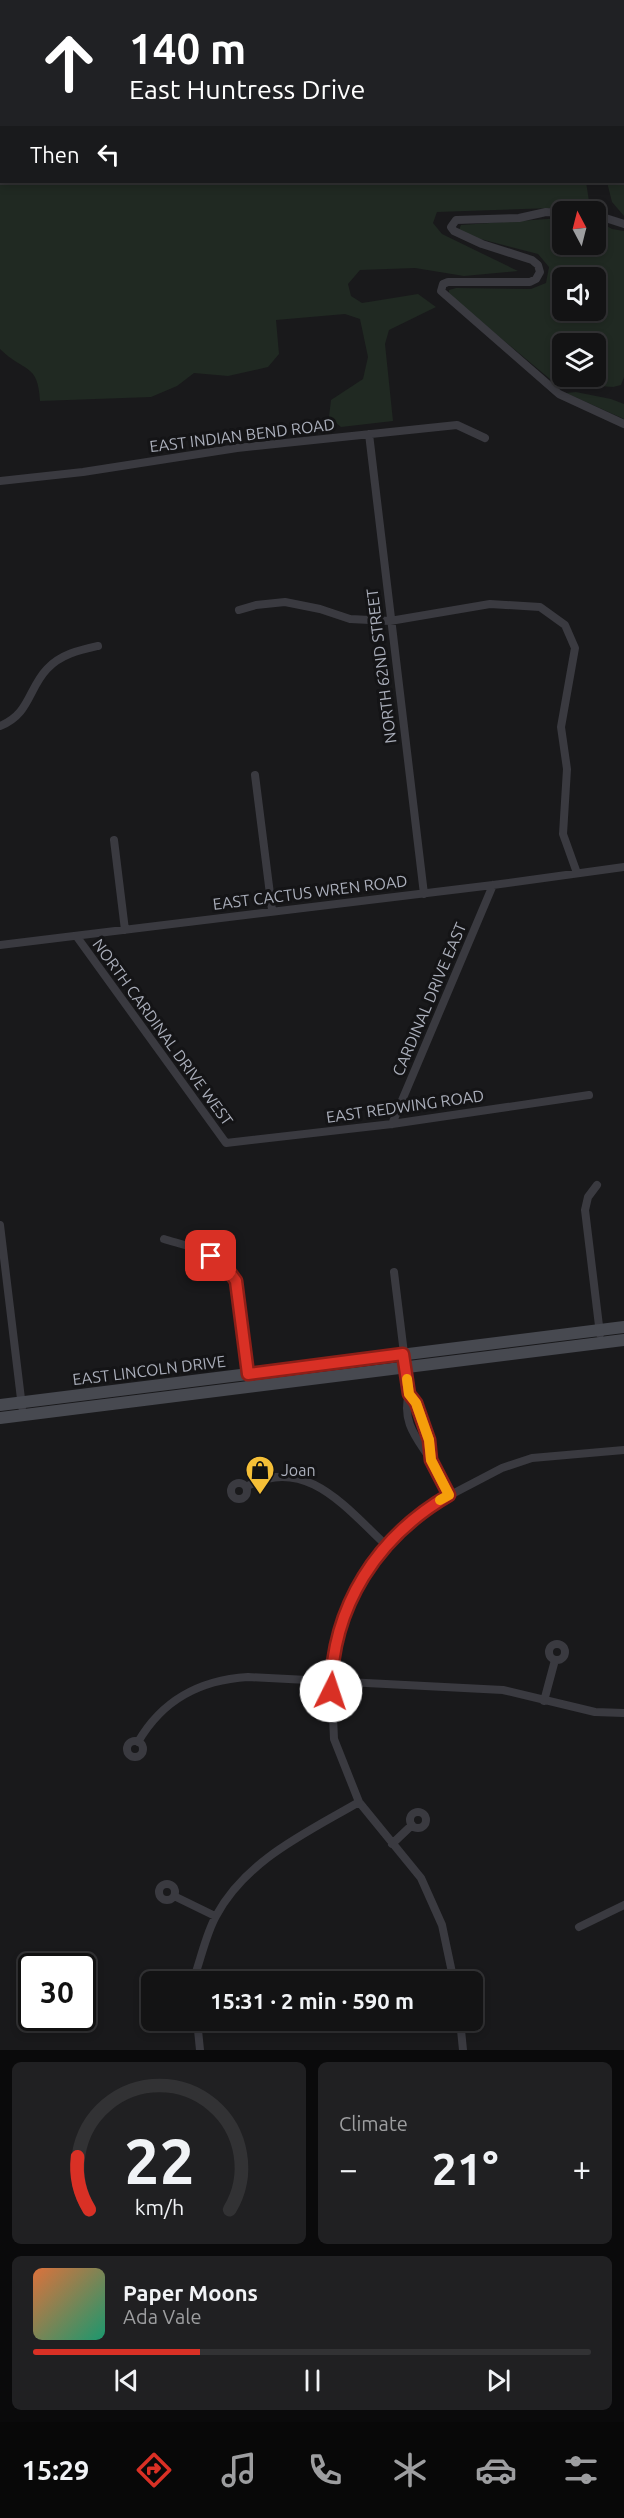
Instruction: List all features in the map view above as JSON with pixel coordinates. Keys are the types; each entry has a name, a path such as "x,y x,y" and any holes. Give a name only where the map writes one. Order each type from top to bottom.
{"main road":[{"name":"EAST LINCOLN DRIVE","path":"0,1419 23,1409 123,1390 624,1327"},
{"name":"EAST LINCOLN DRIVE","path":"0,1405 23,1409 124,1403 624,1340"},
{"path":"123,1390 124,1403"}],"street":[{"path":"552,212 519,218 456,220 451,227 454,231 482,244 532,260 540,272 536,279 530,282 448,282 443,284 441,291 559,394 624,424"},
{"path":"606,218 624,224"},
{"name":"EAST INDIAN BEND ROAD","path":"0,481 83,472 237,448 457,425 485,438"},
{"name":"NORTH 62ND STREET","path":"369,434 424,894"},
{"path":"239,610 256,605 285,602 320,609 350,619 390,621 490,604 540,607 565,625 575,648 561,727 567,769 564,834 577,873"},
{"path":"0,726 18,717 47,669 62,657 98,646"},
{"path":"255,775 272,910"},
{"path":"114,840 125,930"},
{"name":"EAST CACTUS WREN ROAD","path":"0,945 77,937 272,910 424,894 624,867"},
{"name":"CARDINAL DRIVE EAST","path":"392,1124 493,885"},
{"name":"NORTH CARDINAL DRIVE WEST","path":"77,937 226,1143"},
{"name":"EAST REDWING ROAD","path":"226,1143 392,1124 589,1095"},
{"path":"597,1185 588,1197 585,1210 601,1343"},
{"path":"0,1225 23,1409"},
{"path":"164,1239 211,1256 223,1263 236,1281 250,1388"},
{"path":"394,1272 409,1394 406,1406 418,1444 431,1460 449,1495"},
{"path":"452,1971 447,1940 421,1878 359,1802 334,1738 331,1681 335,1650 349,1604 358,1583 386,1545 407,1524 449,1495 502,1468 531,1458 624,1450"},
{"path":"246,1487 275,1475 309,1481 337,1501 386,1545"},
{"path":"544,1701 555,1660"},
{"path":"138,1742 156,1716 190,1690 207,1683 248,1677 503,1690 595,1712 624,1713"},
{"path":"196,1971 215,1916 243,1877 298,1838 359,1802"},
{"path":"392,1844 412,1825"},
{"path":"174,1896 215,1916"},
{"path":"579,1927 624,1905"},
{"path":"198,2031 200,2050"},
{"path":"461,2031 463,2050"}],"shaded area":[{"path":"0,183 586,183 589,201 552,201 552,208 437,212 433,223 442,234 518,271 464,276 415,268 360,270 348,284 351,296 362,303 418,294 436,307 389,330 385,344 393,421 341,427 329,417 331,400 363,379 368,357 360,319 345,314 276,320 279,354 268,367 228,376 194,373 177,386 151,397 40,401 39,389 33,374 0,349"},
{"path":"607,183 624,183 624,216 612,202"},
{"path":"552,219 552,255 606,255 606,226 624,231 624,377 621,385 606,386 606,333 552,333 552,380 449,295 449,290 456,288 531,289 546,283 549,267 538,254 473,237 459,230 461,225"},
{"path":"576,392 624,404 624,419 566,393"}],"slow traffic":[{"path":"407,1379 409,1394 416,1403 429,1440 431,1460 449,1495 440,1500"}],"place":[{"name":"Joan","path":"260,1496"}],"route":[{"path":"211,1256 223,1263 236,1281 248,1374 403,1354 409,1394 416,1403 429,1440 431,1460 449,1495 407,1524 380,1552 358,1583 341,1626 335,1650 331,1691"}]}
